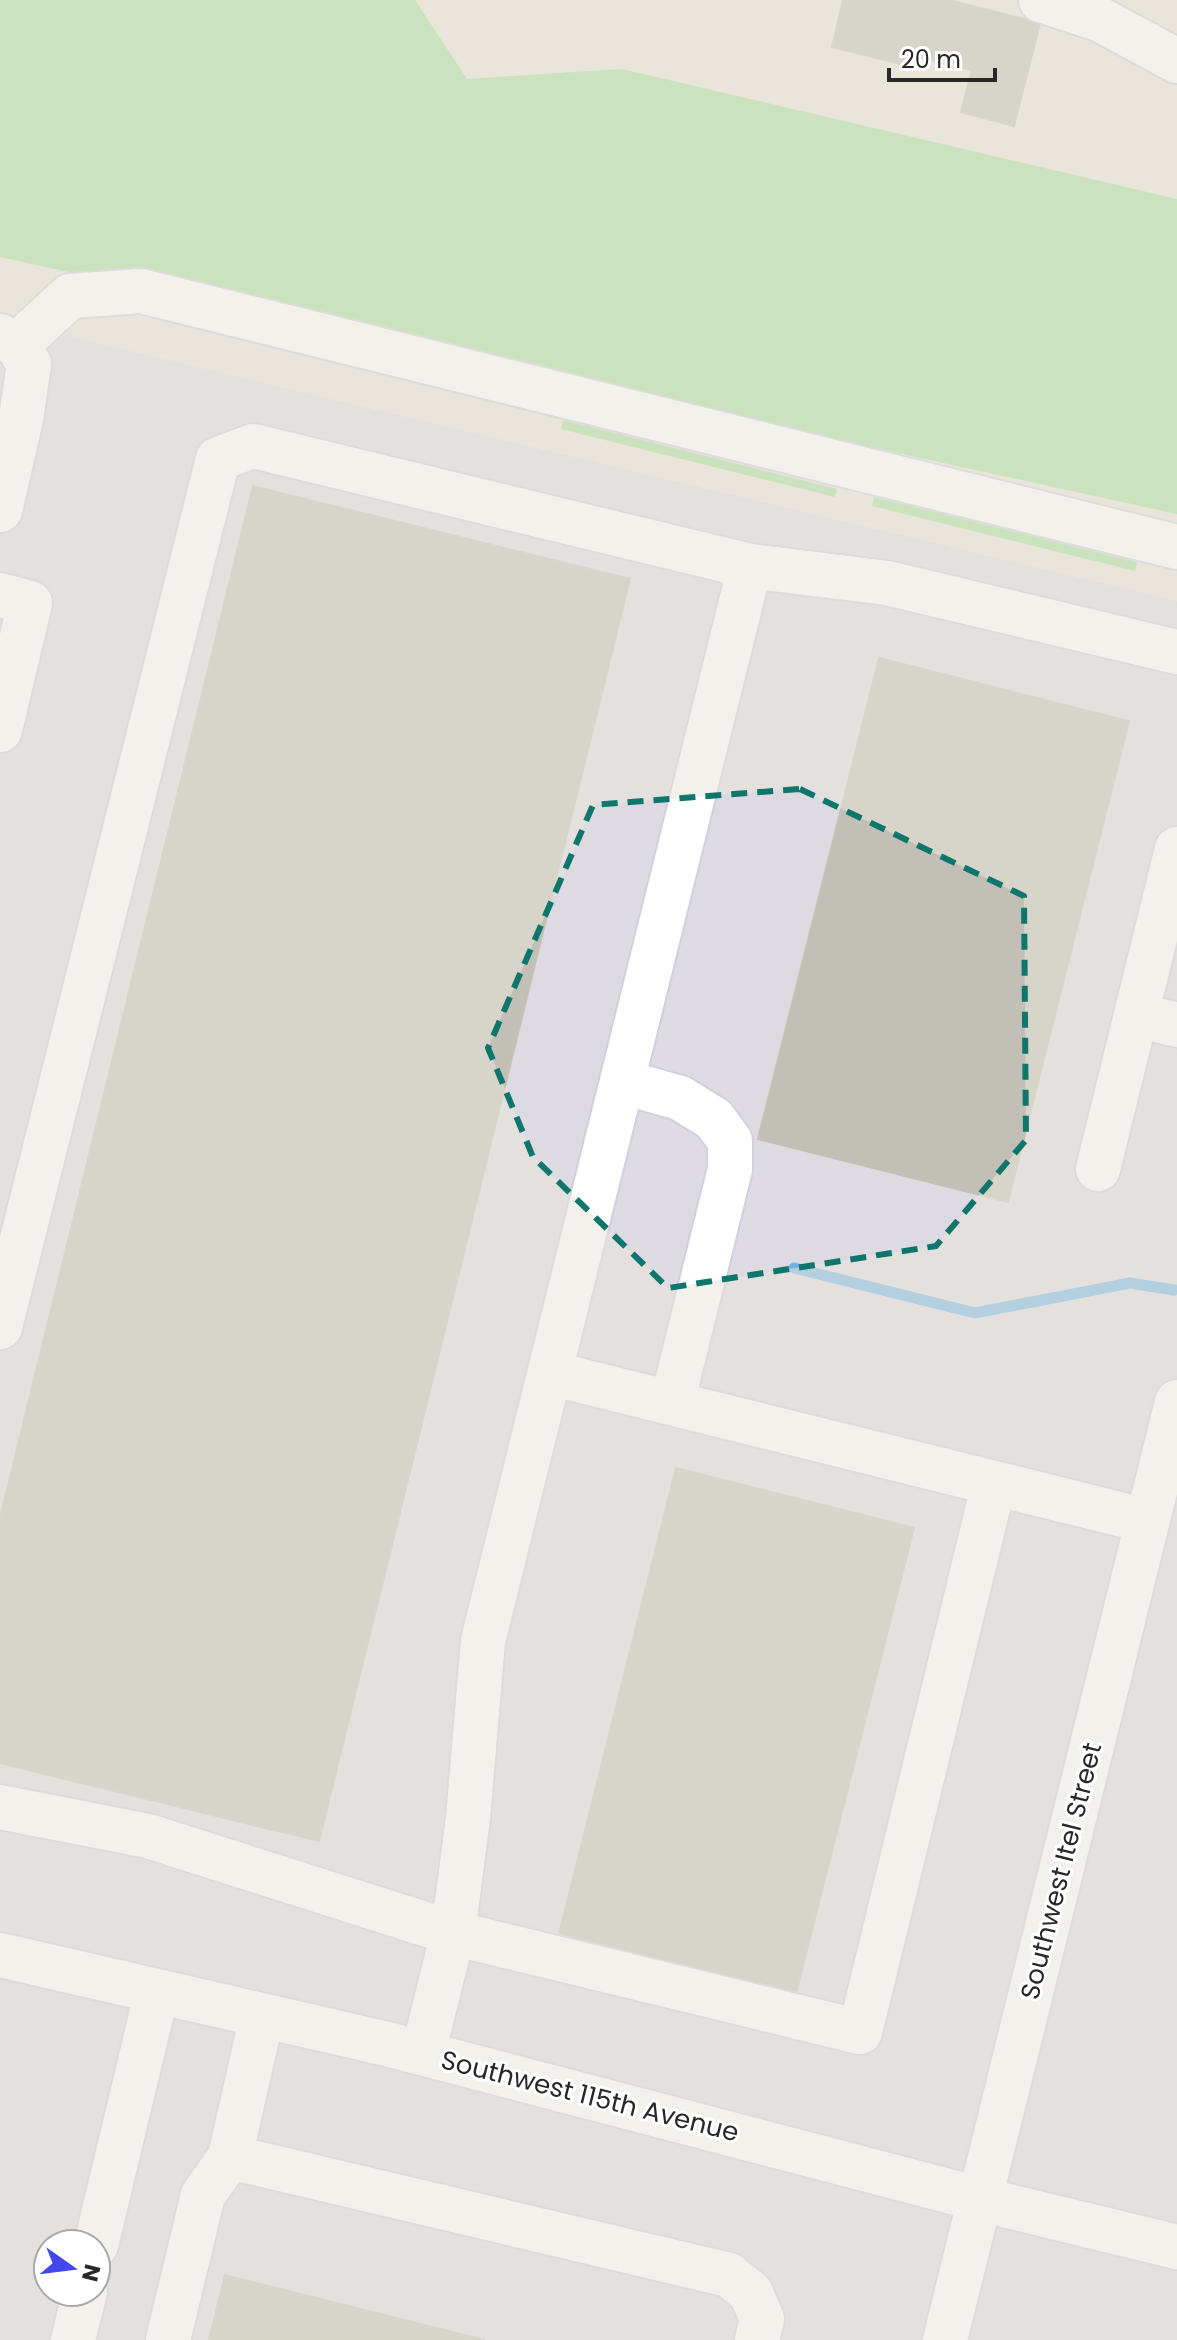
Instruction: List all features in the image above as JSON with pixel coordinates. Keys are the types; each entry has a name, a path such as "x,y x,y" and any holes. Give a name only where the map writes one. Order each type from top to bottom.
{"street":[{"path":"1041,0 1099,19 1177,61"},
{"path":"0,510 21,419 29,364 9,340 70,296 141,291 1177,547"},
{"path":"0,1327 218,459 253,446 750,566 887,583 1177,652"},
{"path":"423,2053 453,1933 468,1818 483,1641 750,566"},
{"path":"0,595 30,603 0,730"},
{"path":"1098,1169 1156,1020 1177,849"},
{"path":"623,1082 680,1098 714,1119 730,1141 730,1169 672,1403"},
{"path":"550,1373 1147,1521"},
{"name":"Southwest Itel Street","path":"945,2340 1147,1521 1170,1457 1177,1402"},
{"path":"0,1807 148,1836 453,1933 860,2032 994,1483"},
{"name":"Southwest 115th Avenue","path":"0,1955 423,2053 979,2199 1177,2247"},
{"path":"100,2228 157,1991"},
{"path":"168,2340 203,2195 230,2157 262,2016"},
{"path":"230,2157 729,2275 751,2293 762,2319 757,2340"},
{"path":"73,2340 81,2308"}],"highlighted area":[{"path":"800,789 1024,896 1026,1140 936,1246 668,1288 533,1157 488,1048 593,805"}],"shaded area":[{"path":"0,320 1177,601 1177,2340 0,2340"}],"green space":[{"path":"0,0 415,0 467,79 622,69 1177,199 1177,514 0,257"},
{"path":"563,420 837,489 835,497 561,429"},
{"path":"874,497 1137,562 1135,571 872,506"}],"building":[{"path":"843,0 949,0 1040,23 1014,126 961,112 972,70 919,57 917,68 832,47"},
{"path":"253,486 630,579 319,1841 0,1763 0,1518"},
{"path":"879,658 1129,721 1008,1202 758,1139"},
{"path":"676,1468 914,1528 792,2009 555,1950"},
{"path":"225,2275 485,2340 209,2340"}],"waterway":[{"path":"794,1268 975,1313 1130,1283 1174,1290"}]}
